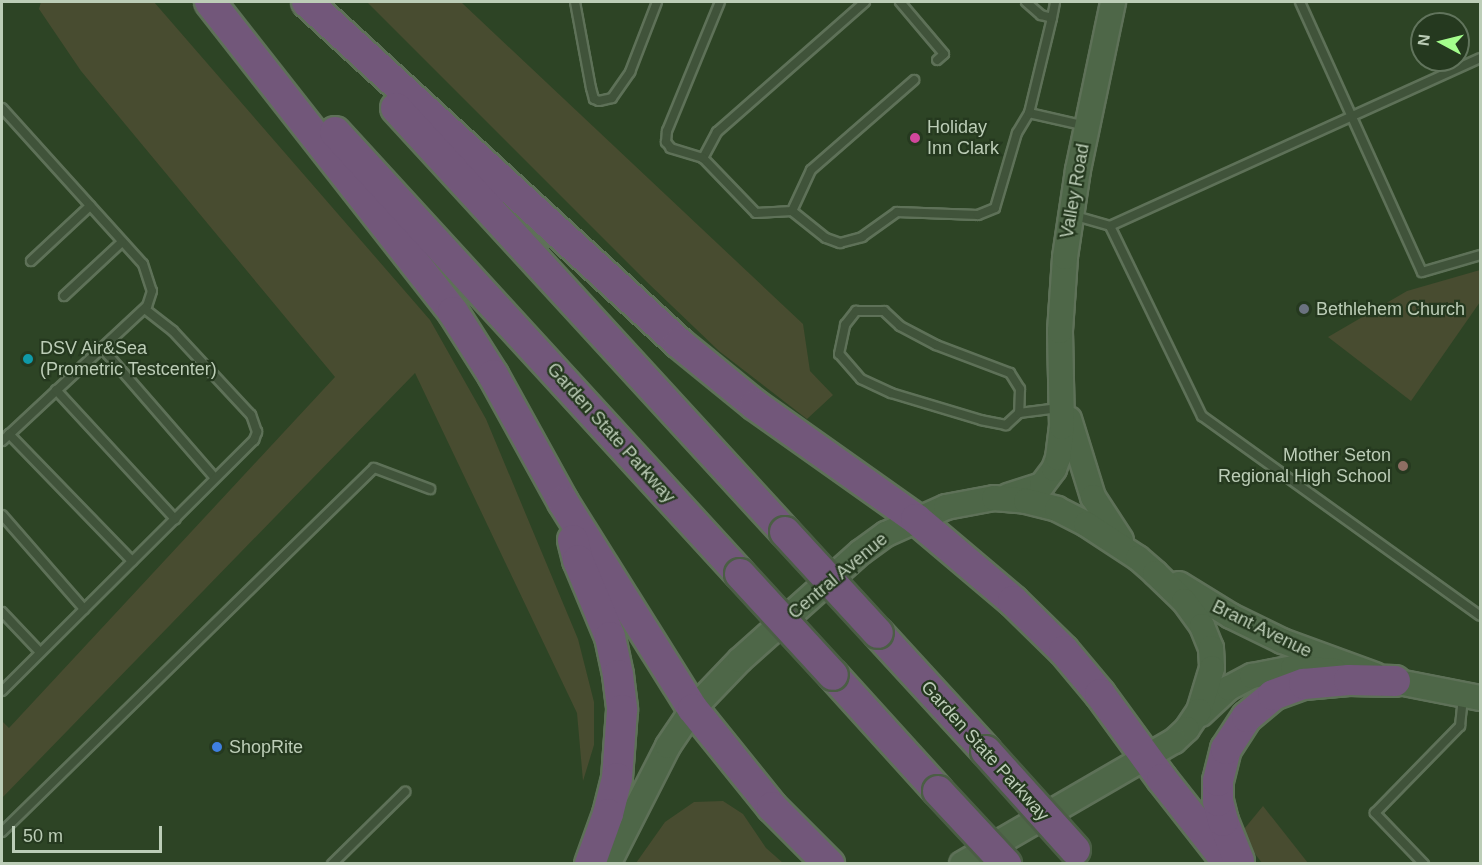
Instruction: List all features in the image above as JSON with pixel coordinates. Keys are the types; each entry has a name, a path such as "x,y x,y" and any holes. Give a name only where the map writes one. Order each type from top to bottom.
{"highway":[{"path":"210,2 453,312 493,375 563,502 693,709 772,807 829,864"},
{"name":"Garden State Parkway","path":"216,2 1006,864"},
{"name":"Garden State Parkway","path":"298,2 1082,857"},
{"path":"307,2 679,344 762,410 916,519 1006,594 1064,651 1112,709 1147,759 1229,864"},
{"path":"563,502 578,560 610,637 621,694 622,725 617,778 608,814 591,864"},
{"path":"1241,864 1223,821 1217,792 1222,761 1238,727 1264,701 1293,687 1332,681 1395,681"}],"main road":[{"name":"Valley Road","path":"994,498 1033,490 1048,478 1058,458 1062,396 1061,305 1071,214 1113,2"},
{"name":"Valley Road","path":"1062,396 1094,497 1115,533 1138,558"},
{"name":"Central Avenue","path":"608,864 668,746 693,709 740,660 861,552 886,534 916,519 962,502 994,498 1026,501 1057,509 1086,524 1138,558 1195,615 1211,648 1212,668 1207,690 1187,729 1168,746 962,864"},
{"name":"Brant Avenue","path":"1138,558 1204,601 1282,642 1333,662 1395,681"},
{"name":"Brant Avenue","path":"1187,729 1229,688 1265,672 1308,668 1395,681 1472,696"}],"lane":[{"path":"575,2 594,99 605,101 612,98 630,72 657,2"},
{"path":"720,2 667,131 666,142 671,148 703,158 756,213 792,211 826,238 840,243 861,237 897,212 978,215 995,208 1017,133 1029,113 1055,2"},
{"path":"703,158 717,132 865,2"},
{"path":"900,2 944,54 937,60"},
{"path":"1026,2 1041,15 1052,18"},
{"path":"1300,2 1422,272 1480,255"},
{"path":"1071,214 1110,226 1480,58"},
{"path":"792,211 811,170 914,80"},
{"path":"2,108 5,117 142,264 150,282 151,299 144,309 2,441"},
{"path":"1029,113 1087,126"},
{"path":"31,261 90,206"},
{"path":"1110,226 1202,416 1480,616"},
{"path":"64,296 122,242"},
{"path":"2,691 254,440 257,432 251,416 173,331 144,309"},
{"path":"1019,413 1020,389 1010,373 936,345 900,326 884,311 856,311 845,326 839,354 861,380 891,393 1006,425 1019,413 1062,396"},
{"path":"102,348 215,478"},
{"path":"57,390 175,519"},
{"path":"9,434 132,561"},
{"path":"2,832 374,468 430,489"},
{"path":"2,515 84,609"},
{"path":"2,612 40,652"},
{"path":"1424,864 1376,813 1460,726 1472,696"},
{"path":"332,864 405,792"}],"green space":[{"path":"41,2 154,2 430,320 486,419 578,639 594,702 594,745 583,781 577,713 415,373 2,798 2,721 9,728 335,377 81,71 39,9"},
{"path":"367,2 461,2 803,324 810,371 833,395 807,419 719,351"},
{"path":"1480,270 1480,302 1411,401 1328,337 1407,291"},
{"path":"723,801 743,814 766,848 783,863 636,863 665,822 694,802"},
{"path":"1263,806 1308,863 1262,863 1240,834"}],"place":[{"name":"Holiday Inn Clark","path":"915,138"},
{"name":"Bethlehem Church","path":"1304,309"},
{"name":"DSV Air&Sea (Prometric Testcenter)","path":"28,359"},
{"name":"Mother Seton Regional High School","path":"1403,466"},
{"name":"ShopRite","path":"217,747"}]}
